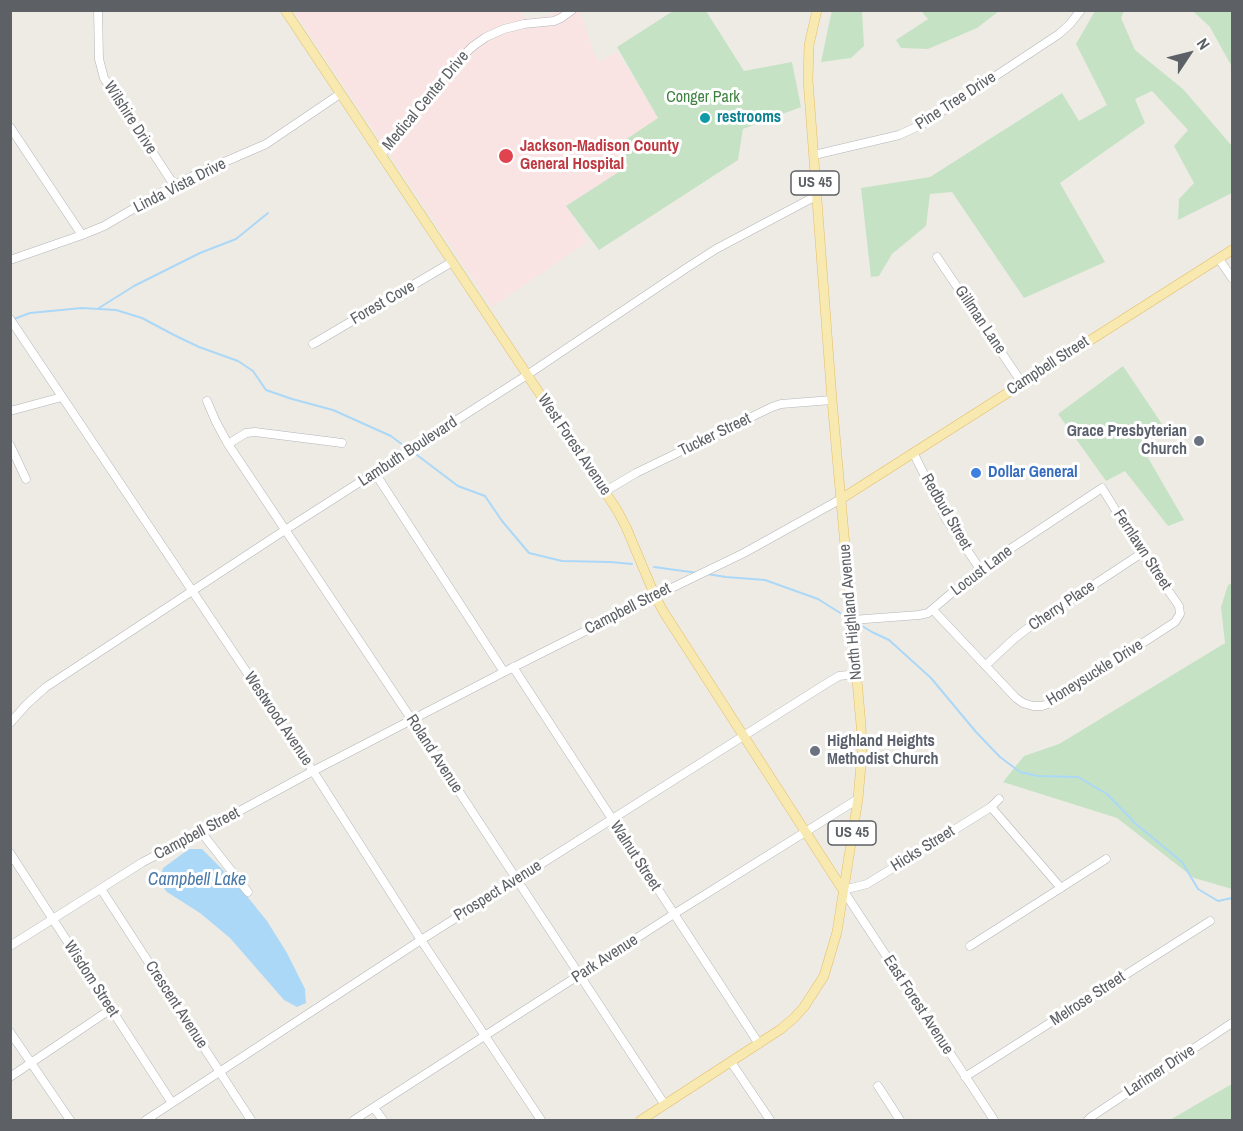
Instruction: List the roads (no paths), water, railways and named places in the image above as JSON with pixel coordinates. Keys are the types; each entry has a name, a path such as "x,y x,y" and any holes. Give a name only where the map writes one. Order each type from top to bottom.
{"main road":[{"name":"West Forest Avenue","path":"285,10 617,510 663,610 843,890"},
{"name":"North Highland Avenue","path":"641,1120 781,1029 804,1007 824,976 837,932 858,799 862,753 832,400 807,60 817,10"},
{"name":"Campbell Street","path":"841,499 1233,250"}],"street":[{"name":"Wilshire Drive","path":"98,10 99,59 104,78 174,186"},
{"name":"Medical Center Drive","path":"381,155 445,75 472,47 486,37 504,29 554,21 572,10"},
{"name":"Pine Tree Drive","path":"814,155 899,135 923,124 1059,34 1081,10"},
{"name":"Linda Vista Drive","path":"10,260 104,226 199,172 259,147 340,94"},
{"path":"10,127 82,235"},
{"name":"Lambuth Boulevard","path":"10,723 46,687 192,590 527,375 700,259 816,196"},
{"name":"Gillman Lane","path":"937,257 1022,383"},
{"path":"1219,258 1233,279"},
{"name":"Forest Cove","path":"313,344 452,262"},
{"name":"Westwood Avenue","path":"13,322 541,1120"},
{"path":"10,411 62,398"},
{"name":"Tucker Street","path":"604,492 636,473 772,407 781,404 832,400"},
{"name":"Roland Avenue","path":"207,401 228,444 665,1105"},
{"path":"228,444 246,433 255,432 342,443"},
{"path":"10,446 26,479"},
{"name":"Redbud Street","path":"914,454 946,519 980,569"},
{"path":"375,473 504,672"},
{"name":"Locust Lane","path":"851,617 919,615 933,610 980,569 1102,488"},
{"name":"Fernlawn Street","path":"1102,488 1179,606 1180,614"},
{"name":"Campbell Street","path":"10,945 142,862 513,667 744,553 841,499"},
{"name":"Cherry Place","path":"986,665 1028,628 1143,553"},
{"name":"Honeysuckle Drive","path":"933,610 1016,698 1033,706 1051,703 1175,622 1180,614"},
{"name":"Walnut Street","path":"513,667 759,1044"},
{"name":"Prospect Avenue","path":"146,1120 421,940 824,684 839,676 856,674"},
{"name":"Park Avenue","path":"354,1120 484,1035 858,799"},
{"name":"Hicks Street","path":"843,890 867,884 991,807 999,799"},
{"path":"991,807 1061,888"},
{"path":"201,832 248,891"},
{"name":"Wisdom Street","path":"10,853 172,1103"},
{"path":"970,946 1106,859"},
{"name":"Crescent Avenue","path":"101,889 251,1120"},
{"name":"East Forest Avenue","path":"843,890 994,1120"},
{"name":"Melrose Street","path":"965,1077 1210,921"},
{"path":"10,1077 111,1009"},
{"name":"Larimer Drive","path":"1088,1120 1233,1023"},
{"path":"10,1032 70,1120"},
{"path":"730,1062 770,1120"},
{"path":"878,1086 896,1119"},
{"path":"374,1108 382,1120"}],"water":[{"name":"Campbell Lake","path":"189,849 202,849 238,885 267,921 287,953 305,989 306,1003 297,1007 284,1000 230,938 200,913 167,892 159,882 163,868"}],"waterway":[{"path":"99,308 134,286 200,253 236,239 268,213"},
{"path":"14,319 30,313 82,308 116,310 142,318 199,347 238,361 253,371 266,390 333,410 391,436 408,449"},
{"path":"413,452 458,486 485,496 502,521 529,553 562,561 632,564"},
{"path":"654,567 698,573"},
{"path":"707,574 765,580 818,599 845,616"},
{"path":"859,624 889,640 931,678 976,732 1000,757 1020,772 1038,776 1078,777 1107,794 1136,824 1182,862 1198,889 1218,901 1232,898"}],"place":[{"name":"restrooms","path":"705,118"},
{"name":"Jackson-Madison County General Hospital","path":"506,156"},
{"name":"Grace Presbyterian Church","path":"1199,441"},
{"name":"Dollar General","path":"976,473"},
{"name":"Highland Heights Methodist Church","path":"815,751"}],"park label":[{"name":"Conger Park","path":"703,98"}]}
